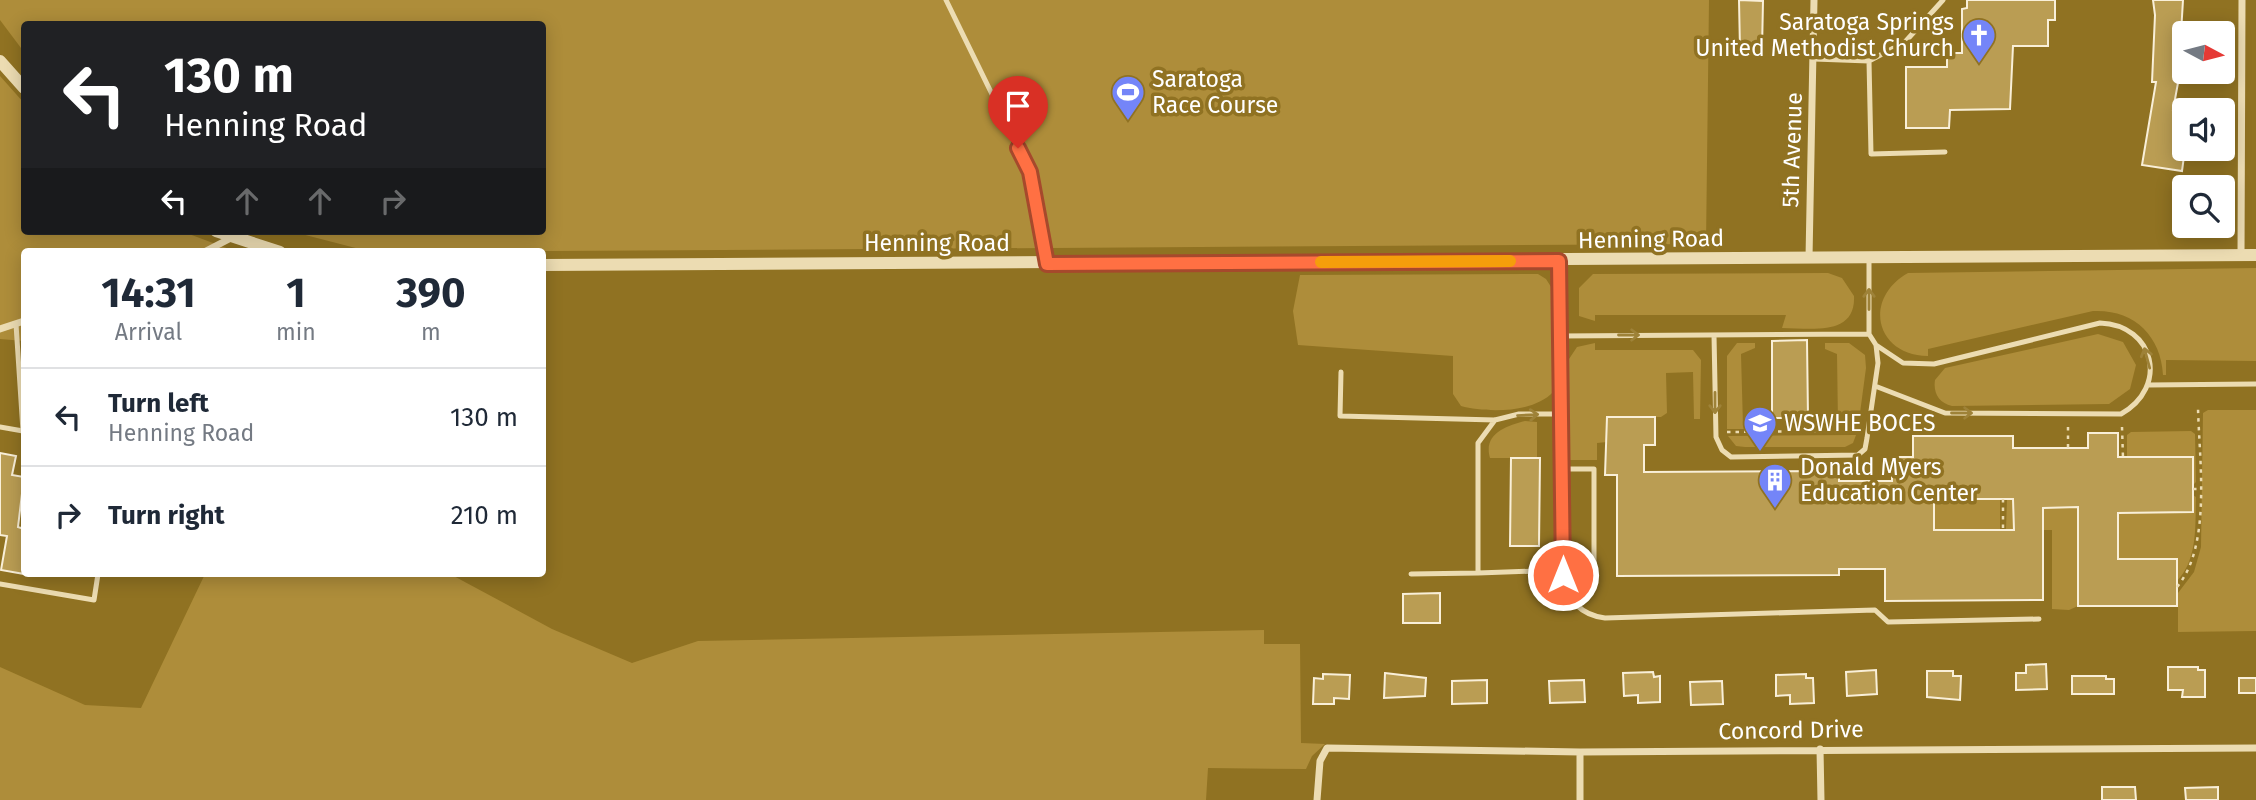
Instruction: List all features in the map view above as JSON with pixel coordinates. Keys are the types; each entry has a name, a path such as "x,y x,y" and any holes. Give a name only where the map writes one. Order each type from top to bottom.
{"street":[{"name":"5th Avenue","path":"1808,258 1814,0"},
{"path":"2241,255 2242,0"},
{"path":"0,61 21,85"},
{"path":"227,235 267,248"},
{"path":"211,248 232,237"},
{"name":"Henning Road","path":"546,265 2256,255"},
{"path":"0,329 21,322"},
{"name":"Concord Drive","path":"1317,800 1320,761 1326,748 1580,752 2256,747"},
{"path":"1820,749 1821,800"},
{"path":"1580,752 1580,800"}],"lane":[{"path":"946,0 1030,172 1047,264"},
{"path":"1814,59 1869,61 1905,42 1943,0"},
{"path":"1869,61 1871,154 1945,152"},
{"path":"1869,258 1869,334 1876,345 1903,363 1934,363 2100,323 2110,323 2130,331 2144,345 2151,365 2148,385 2138,402 2121,414 1945,413 1875,386"},
{"path":"1559,261 1564,570 1565,585 1573,603 1588,614 1605,618 1875,610 1888,622 2039,619"},
{"path":"16,324 21,392"},
{"path":"1560,336 1869,334"},
{"path":"1714,335 1716,437 1722,450 1731,457 1858,456 1865,449 1875,386 1876,345"},
{"path":"1341,372 1340,416 1495,419 1519,414 1562,414"},
{"path":"2148,385 2256,384"},
{"path":"1478,573 1478,443 1495,419"},
{"path":"0,427 21,431"},
{"path":"1411,574 1594,569 1594,469 1562,469"},
{"path":"0,584 93,600 97,577"}],"path":[{"path":"2177,587 2188,574 2195,554 2200,489 2198,407"},
{"path":"2068,427 2068,448"},
{"path":"2122,427 2123,458"},
{"path":"1727,432 1856,431"},
{"path":"2193,489 2200,489"},
{"path":"2003,499 2003,530"}],"shaded area":[{"name":"Saratoga Race Course","path":"0,0 1709,0 1706,244 546,251 546,248 356,248 305,235 546,235 546,21 21,21 21,48 0,20"},
{"path":"0,76 21,100 21,235 192,235 226,248 21,248 21,341 0,339"},
{"path":"2256,268 2256,361 2166,360 2166,375 2163,375 2157,348 2142,327 2121,315 2107,312 2093,311 1928,349 1928,356 1910,354 1896,347 1881,324 1880,311 1884,297 1894,284 1908,273"},
{"path":"1828,273 1842,278 1854,296 1853,309 1848,318 1839,324 1818,329 1782,328 1786,315 1595,315 1595,321 1579,316 1579,288 1593,274"},
{"path":"1538,274 1546,279 1553,290 1553,392 1545,399 1522,408 1484,410 1461,406 1453,394 1453,356 1298,345 1293,311 1300,275"},
{"path":"2098,334 2123,342 2136,365 2130,389 2109,404 1952,406 1940,400 1936,393 1935,380 1945,368"},
{"path":"1595,343 1595,350 1693,350 1701,360 1700,419 1694,419 1693,372 1666,373 1667,413 1661,417 1608,417 1607,442 1597,443 1597,460 1568,460 1569,359 1577,347"},
{"path":"1737,343 1755,343 1755,348 1741,354 1743,426 1749,429 1727,429 1727,356"},
{"path":"1825,343 1849,343 1865,355 1866,368 1858,428 1832,428 1838,425 1837,354 1825,349"},
{"path":"2208,410 2256,410 2256,631 2178,632 2178,593 2194,572 2201,547 2203,413"},
{"path":"1525,421 1537,422 1537,458 1490,458 1490,443 1493,437 1504,429"},
{"path":"2191,431 2195,434 2196,482 2193,485 2127,457 2127,435 2131,432"},
{"path":"1856,435 1853,443 1845,447 1745,447 1736,446 1728,436"},
{"path":"2193,495 2196,497 2194,542 2189,563 2177,581 2177,559 2118,559 2118,513 2192,512"},
{"path":"1934,499 2000,499 2000,530 1934,530"},
{"path":"2007,499 2013,499 2014,508 2078,507 2078,606 2069,610 2052,609 2052,530 2006,530"},
{"path":"204,577 456,577 552,629 632,663 698,641 1264,630 1264,644 1300,644 1301,743 1325,744 1312,756 1306,769 1208,768 1206,800 0,800 0,667 85,705 141,708"}],"building":[{"path":"1739,0 1763,1 1762,50 1740,49"},
{"name":"Saratoga Springs United Methodist Church","path":"1967,0 2055,0 2055,20 2048,20 2048,46 2013,46 2010,109 1950,110 1949,128 1906,128 1906,67 1947,67 1947,53 1962,53 1962,9 1967,8"},
{"path":"2153,0 2183,0 2182,21 2172,21 2172,84 2178,84 2175,98 2172,98 2172,161 2183,161 2182,171 2142,165 2156,82 2152,82 2155,15"},
{"path":"1807,340 1808,418 1772,418 1772,341"},
{"name":"Donald Myers Education Center","path":"1607,417 1655,417 1655,445 1644,445 1644,472 1839,471 1839,481 1892,481 1892,457 1913,457 1913,436 2013,436 2013,448 2088,448 2088,433 2118,433 2118,457 2193,457 2193,512 2118,513 2118,559 2177,559 2177,606 2078,606 2078,507 2043,508 2043,600 1885,601 1885,569 1839,569 1839,575 1617,576 1617,475 1605,475","holes":["1934,499 2013,499 2014,530 1934,530"]},
{"path":"0,453 16,456 12,475 21,476 18,527 21,528 21,573 1,570 7,536 0,535"},
{"path":"1511,458 1540,458 1539,546 1510,546"},
{"path":"1440,593 1440,623 1403,623 1403,594"},
{"path":"2046,664 2047,689 2016,690 2016,673 2026,673 2026,665"},
{"path":"2168,667 2198,667 2198,670 2205,670 2205,697 2182,697 2183,690 2168,690"},
{"path":"1876,670 1877,694 1847,696 1846,672"},
{"path":"1927,671 1953,671 1953,676 1961,676 1960,700 1927,697"},
{"path":"1653,672 1654,677 1660,676 1660,702 1638,703 1638,695 1624,696 1623,673"},
{"path":"1385,673 1426,678 1425,696 1384,698"},
{"path":"1323,674 1350,675 1349,699 1334,698 1334,704 1313,704 1314,678 1323,679"},
{"path":"1806,674 1806,678 1813,678 1814,703 1790,704 1790,695 1776,696 1776,675"},
{"path":"2072,676 2106,676 2106,679 2114,679 2114,694 2072,694"},
{"path":"2239,678 2256,678 2256,693 2239,693"},
{"path":"1487,680 1487,703 1452,704 1452,681"},
{"path":"1584,680 1585,702 1550,703 1549,681"},
{"path":"1722,681 1723,704 1691,705 1690,682"},
{"path":"2102,787 2135,787 2136,800 2102,800"},
{"path":"2218,787 2218,800 2186,800 2185,788"}],"slow traffic":[{"path":"1321,262 1510,261"}],"place":[{"name":"Saratoga Springs United Methodist Church","path":"1979,65"},
{"name":"Saratoga Race Course","path":"1128,122"},
{"name":"WSWHE BOCES","path":"1760,453"},
{"name":"Donald Myers Education Center","path":"1775,510"}],"route":[{"path":"1018,148 1030,172 1047,264 1559,261 1563,575"}]}
